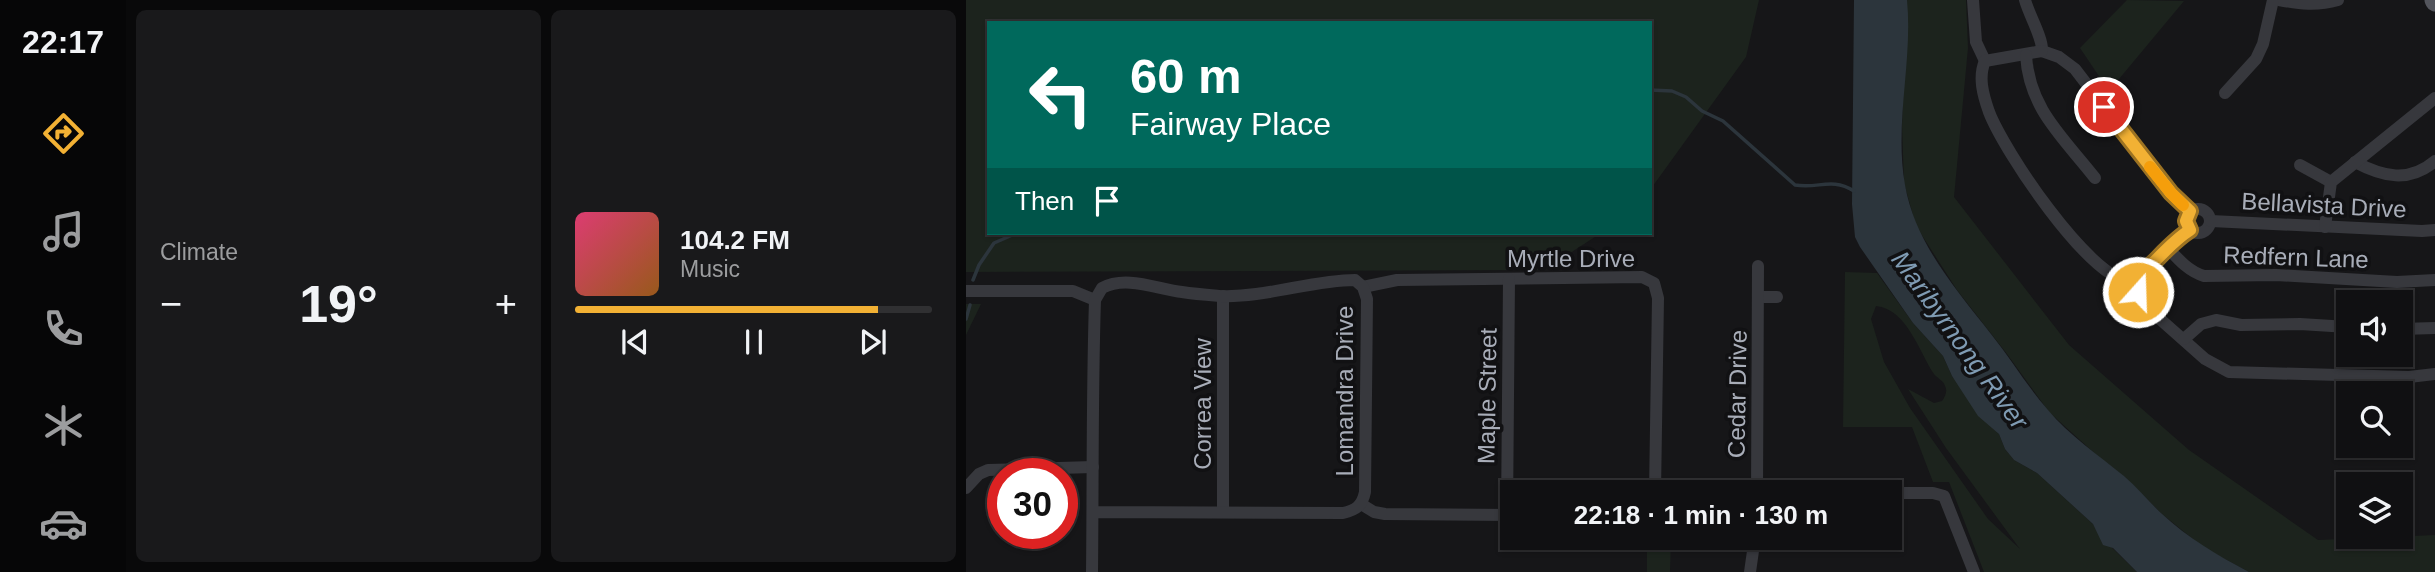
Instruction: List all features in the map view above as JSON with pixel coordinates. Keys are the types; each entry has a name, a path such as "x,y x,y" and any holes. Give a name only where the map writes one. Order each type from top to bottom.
{"street":[{"path":"1973,0 1976,42 1985,61 1981,71 1982,87 1990,113 2007,149 2031,184 2087,254 2112,276 2130,282 2167,247 2190,230"},
{"path":"2025,0 2043,45 2042,51"},
{"path":"2225,93 2256,59 2263,44 2273,0"},
{"path":"2279,0 2303,5 2338,0"},
{"path":"1985,61 2042,51 2059,57 2075,69 2171,193 2190,211"},
{"path":"2026,55 2030,85 2040,109 2095,178"},
{"path":"2325,227 2331,182 2435,98"},
{"path":"2355,162 2376,173 2410,175 2423,172 2435,161"},
{"path":"2300,166 2331,182"},
{"path":"2198,208 2206,210 2211,221 2206,231 2198,233 2190,230 2186,221 2190,211 2198,208"},
{"name":"Bellavista Drive","path":"2211,221 2422,232 2435,230"},
{"name":"Redfern Lane","path":"2167,247 2182,264 2194,273 2204,276 2276,275 2405,282 2435,280"},
{"name":"Cedar Drive","path":"1757,480 1758,266"},
{"name":"Myrtle Drive","path":"1363,287 1397,280 1642,277 1654,283 1658,298 1655,480"},
{"name":"Maple Street","path":"1509,279 1509,480"},
{"name":"Lomandra Drive","path":"1093,512 1353,511 1361,504 1365,492 1367,299 1363,287 1355,280 1344,280 1285,290 1223,296 1121,282 1102,288 1095,300"},
{"path":"2130,282 2147,306 2205,359 2229,372 2409,377 2435,374"},
{"path":"966,291 1073,291 1095,300 1093,572"},
{"name":"Correa View","path":"1223,296 1223,512"},
{"name":"Cedar Drive","path":"1759,297 1777,297"},
{"path":"2184,339 2201,324 2216,320 2241,325 2336,326"},
{"path":"2413,329 2435,328"},
{"path":"966,488 979,474 988,470 1093,467"},
{"path":"1902,493 1933,493 1944,496 1974,572"},
{"path":"1361,504 1374,512 1385,514 1500,515"},
{"path":"1750,572 1753,550"}],"shaded area":[{"path":"966,0 1759,0 1746,57 1652,187 1652,21 987,21 987,235 1598,235 1544,270 966,272"},
{"path":"1907,0 1966,0 1968,48 1954,197 2069,345 2189,450 2318,540 2336,539 2336,549 2413,549 2413,536 2435,535 2435,572 2249,572 2204,548 2162,514 2125,477 2049,412 1957,290 1916,226 1904,183 1902,126"},
{"path":"2127,0 2184,1 2109,91 2080,48"},
{"path":"1845,272 1877,273 1913,323 1943,356 1952,376 1999,434 2005,449 2014,460 2037,473 2093,524 2101,537 2137,572 1984,572 1949,482 1933,482 1912,427 1843,427","holes":["1876,306 1887,309 1904,323 1934,374 1944,384 1946,392 1942,401 1934,403 1908,389 1946,448 2020,549 1988,519 1910,408 1884,362 1871,319"]},
{"path":"966,304 981,304 966,335"},
{"path":"1647,550 1671,550 1670,572 1647,572"}],"water":[{"name":"Maribyrnong River","path":"1854,0 1907,0 1908,46 1902,115 1905,185 1910,206 1927,246 1951,282 2040,401 2065,428 2124,476 2182,530 2249,572 2137,572 2113,548 2103,545 2093,524 2037,473 2014,460 2005,449 1999,434 1978,416 1952,376 1943,356 1913,323 1860,247 1855,237 1852,204"}],"waterway":[{"path":"1652,90 1672,91 1686,97 1702,111 1723,121 1795,185 1832,184 1854,191"},
{"path":"973,280 979,265 994,243 1012,235"},
{"path":"966,319 970,305"}],"slow traffic":[{"path":"2150,167 2183,205"}],"route":[{"path":"2104,107 2171,193 2190,211 2186,221 2190,230 2167,247 2130,282 2138,292"}]}
